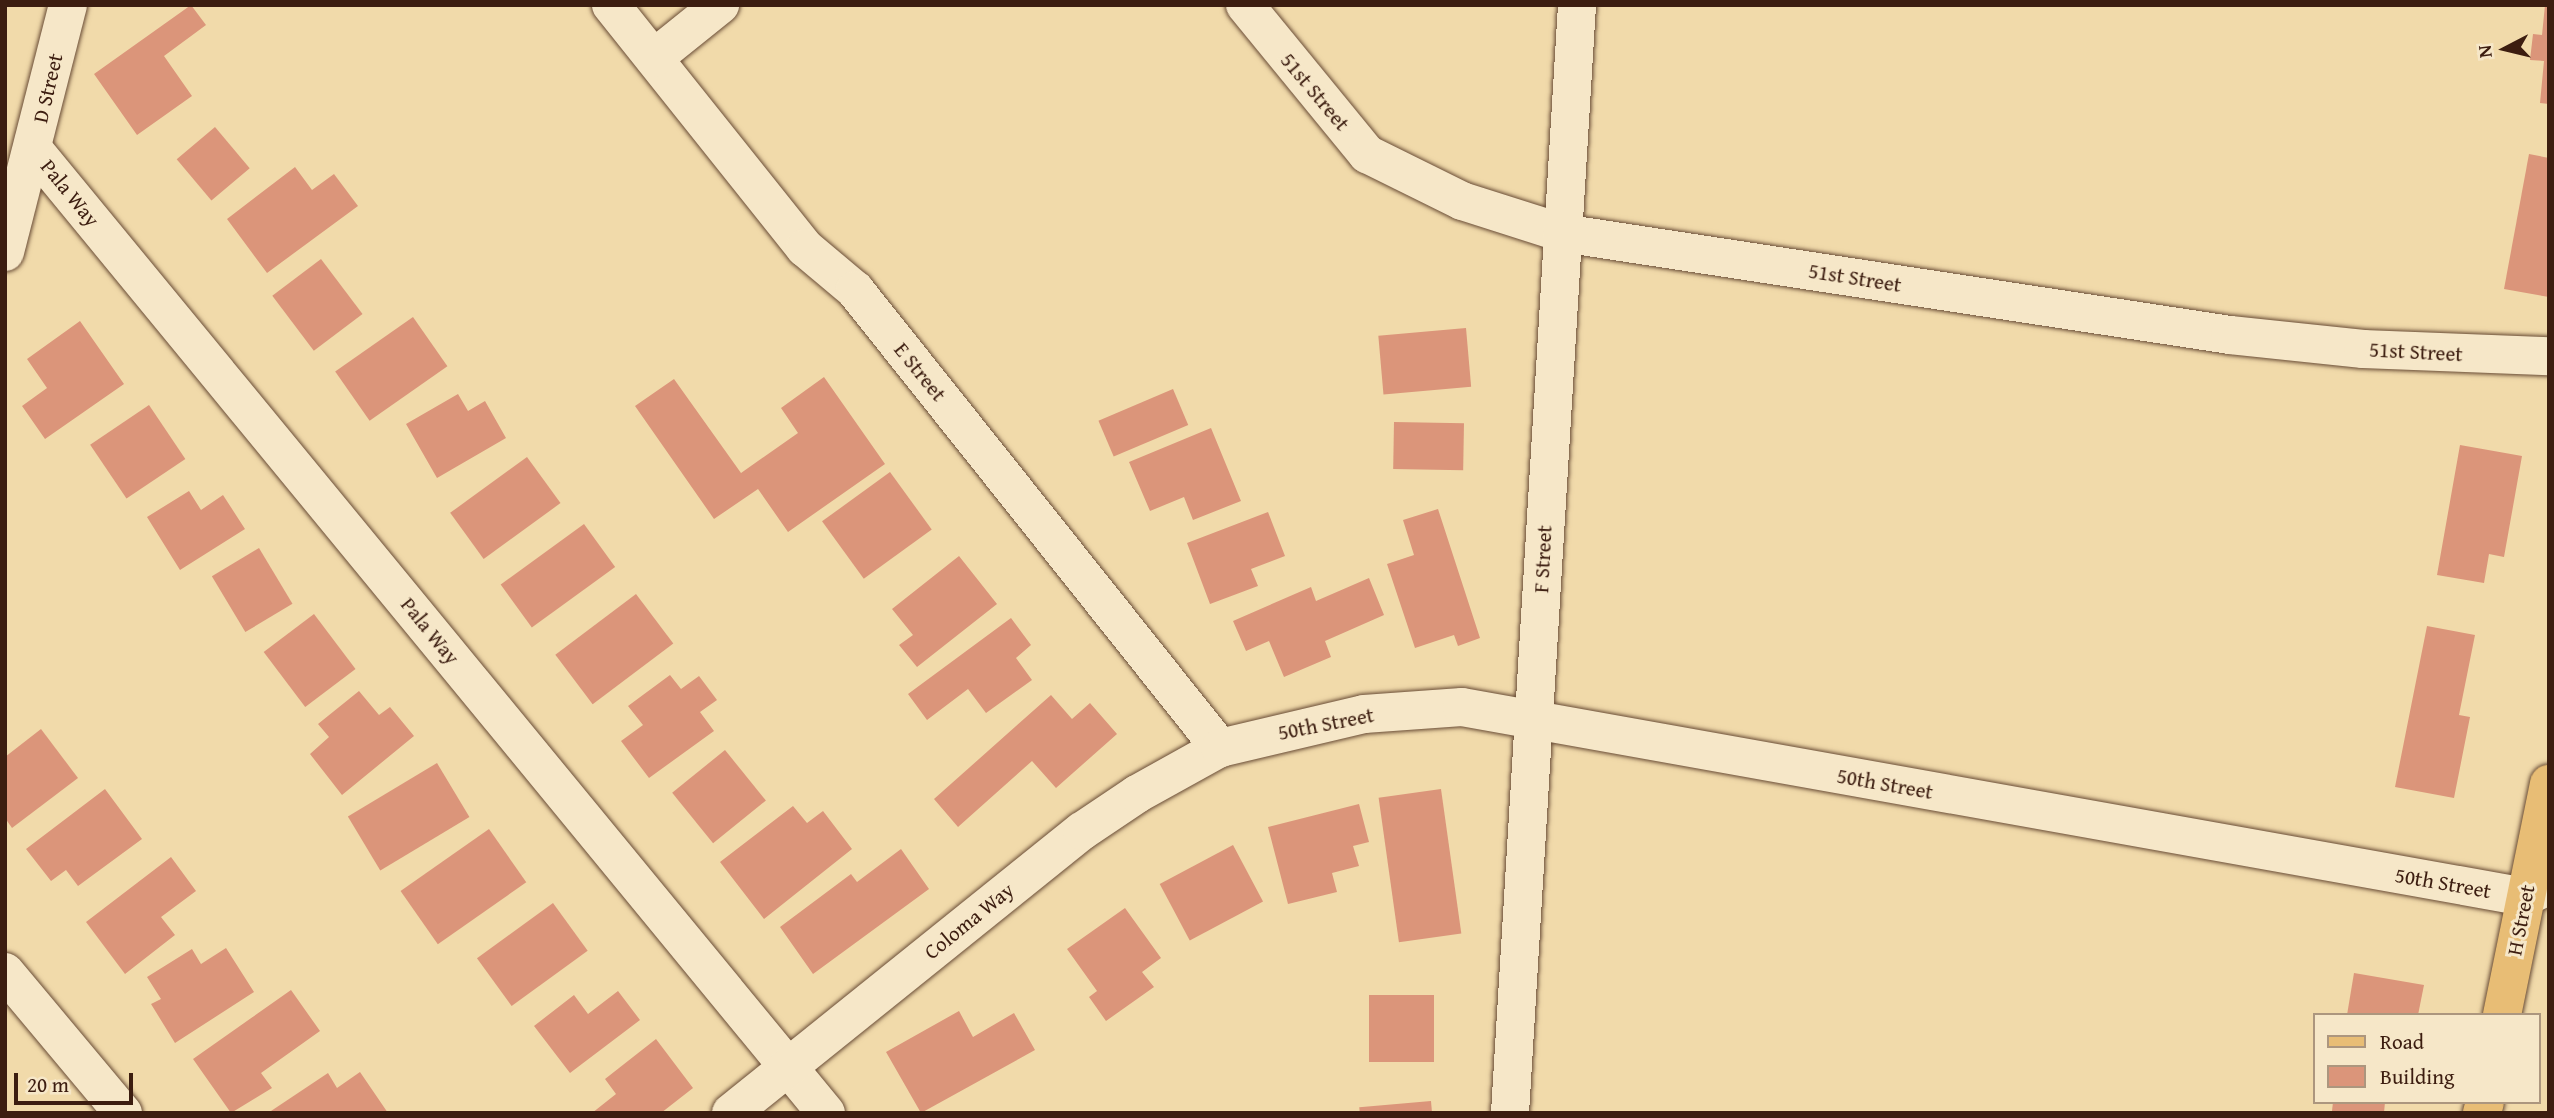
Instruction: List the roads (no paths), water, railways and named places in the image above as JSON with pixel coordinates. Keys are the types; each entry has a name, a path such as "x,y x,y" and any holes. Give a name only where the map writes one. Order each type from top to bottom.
{"main road":[{"name":"H Street","path":"2503,1013 2537,892 2549,784"}],"street":[{"name":"D Street","path":"5,251 34,150 68,5"},
{"name":"E Street","path":"611,5 805,248 855,290 1220,748"},
{"path":"654,58 720,5"},
{"name":"51st Street","path":"1245,5 1367,153 1462,201 1562,233 2230,335 2363,349 2549,356"},
{"name":"F Street","path":"1510,1113 1577,5"},
{"name":"Pala Way","path":"34,150 826,1113"},
{"name":"50th Street","path":"1220,748 1364,714 1462,707 1534,722 2537,892"},
{"name":"Coloma Way","path":"731,1113 1082,831 1220,748"},
{"path":"5,972 123,1113"}]}
